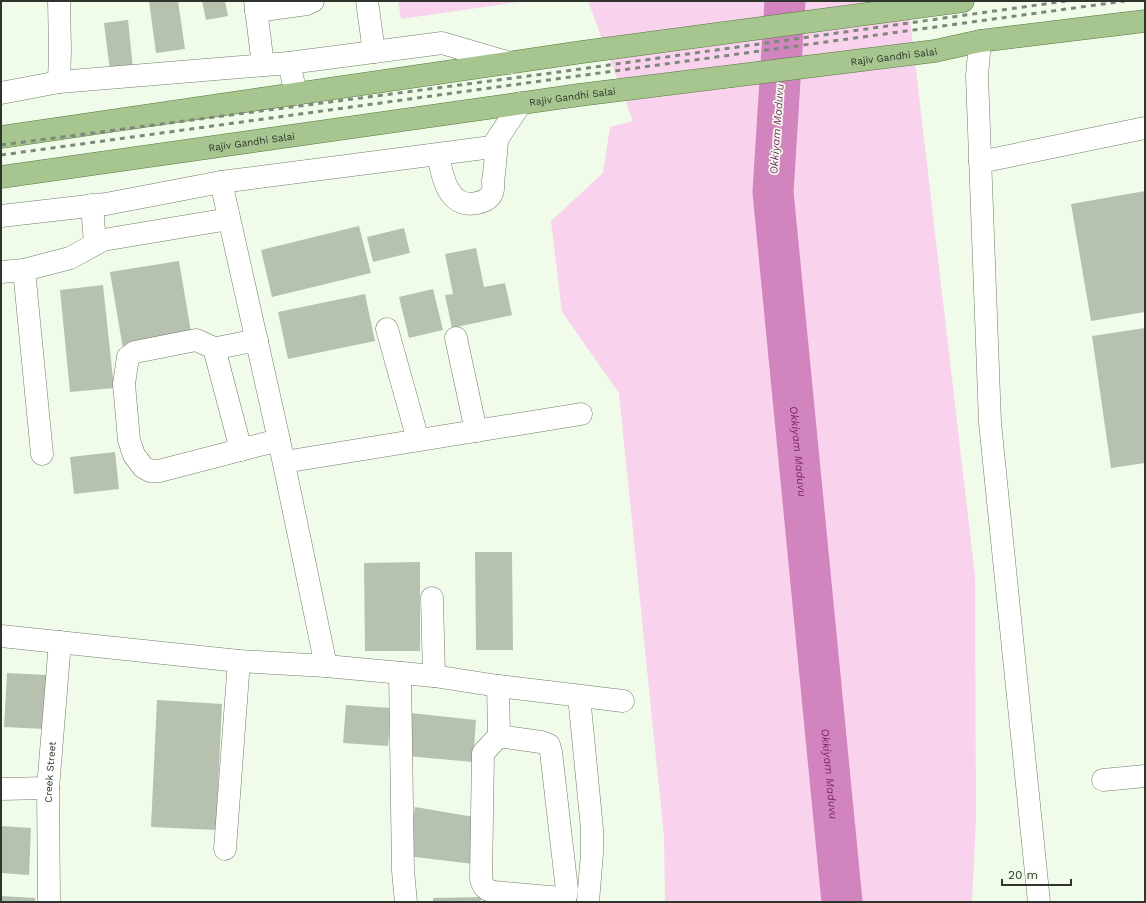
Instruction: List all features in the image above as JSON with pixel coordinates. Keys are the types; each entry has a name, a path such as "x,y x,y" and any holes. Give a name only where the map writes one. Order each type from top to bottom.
{"main road":[{"path":"1,137 582,52 963,1"},
{"name":"Rajiv Gandhi Salai","path":"1,177 579,95 935,51 980,41 1145,21"}],"street":[{"path":"58,1 60,50 59,82"},
{"path":"263,65 255,6 307,4 312,1"},
{"path":"367,1 374,52"},
{"path":"1033,35 1145,30"},
{"path":"980,41 977,76 990,424 1039,902"},
{"path":"1,93 59,82 289,63 442,43 510,63"},
{"path":"289,63 296,94"},
{"path":"1,216 106,204 221,182 492,148 521,103"},
{"path":"980,162 1145,128"},
{"path":"438,155 446,187 456,200 466,204 476,204 485,201 492,193 497,141"},
{"path":"221,182 284,462 326,666"},
{"path":"92,205 95,244"},
{"path":"1,272 24,270 70,258 103,240 230,219"},
{"path":"24,270 42,454"},
{"path":"387,329 418,440"},
{"path":"456,338 476,431"},
{"path":"257,340 217,348 196,340 135,352 128,357 124,384 129,440 134,455 143,468 150,471 159,471 279,440"},
{"path":"214,348 241,450"},
{"path":"284,462 581,414"},
{"path":"432,598 434,676"},
{"path":"1,636 239,661 326,666 434,676 498,686 623,701"},
{"name":"Creek Street","path":"49,902 48,788 60,642"},
{"path":"225,849 239,661"},
{"path":"400,673 403,871 406,902"},
{"path":"498,686 499,736 483,753 482,885 488,890 494,892 561,898 566,896 566,880 549,745 542,742 499,736"},
{"path":"579,696 592,829 592,853 588,902"},
{"path":"1103,780 1145,776"},
{"path":"1,789 48,788"}],"shaded area":[{"path":"398,1 526,1 401,19"},
{"path":"588,1 908,1 975,576 976,820 972,902 665,902 664,837 619,393 562,312 551,221 603,173 610,127 633,121"}],"building":[{"path":"149,1 178,1 185,49 156,53"},
{"path":"202,1 225,1 228,16 206,20"},
{"path":"128,20 133,68 110,71 104,23"},
{"path":"1145,191 1145,312 1091,321 1071,204"},
{"path":"359,226 371,273 272,297 261,250"},
{"path":"404,228 410,253 373,262 367,237"},
{"path":"476,248 484,287 505,283 512,315 452,328 445,295 453,294 445,254"},
{"path":"179,261 192,338 123,349 110,272"},
{"path":"103,285 114,388 70,392 60,290"},
{"path":"433,289 443,330 409,338 399,297"},
{"path":"365,294 375,341 288,359 278,312"},
{"path":"1145,328 1145,463 1111,468 1092,336"},
{"path":"115,452 119,489 74,494 70,457"},
{"path":"475,552 512,552 513,650 476,650"},
{"path":"420,562 420,651 365,651 364,563"},
{"path":"7,673 47,675 45,729 4,727"},
{"path":"157,700 222,704 216,830 151,827"},
{"path":"346,705 391,708 388,746 343,743"},
{"path":"411,713 476,720 473,762 407,756"},
{"path":"415,807 474,817 473,864 407,856"},
{"path":"1,826 31,828 29,875 1,873"},
{"path":"1,896 35,898 35,902 1,902"},
{"path":"481,897 481,902 433,902 433,898"}],"waterway":[{"name":"Okkiyam Maduvu","path":"785,1 773,192 842,902"}],"railway":[{"path":"1,145 559,72 1066,1"},
{"path":"1,155 1125,1"}]}
